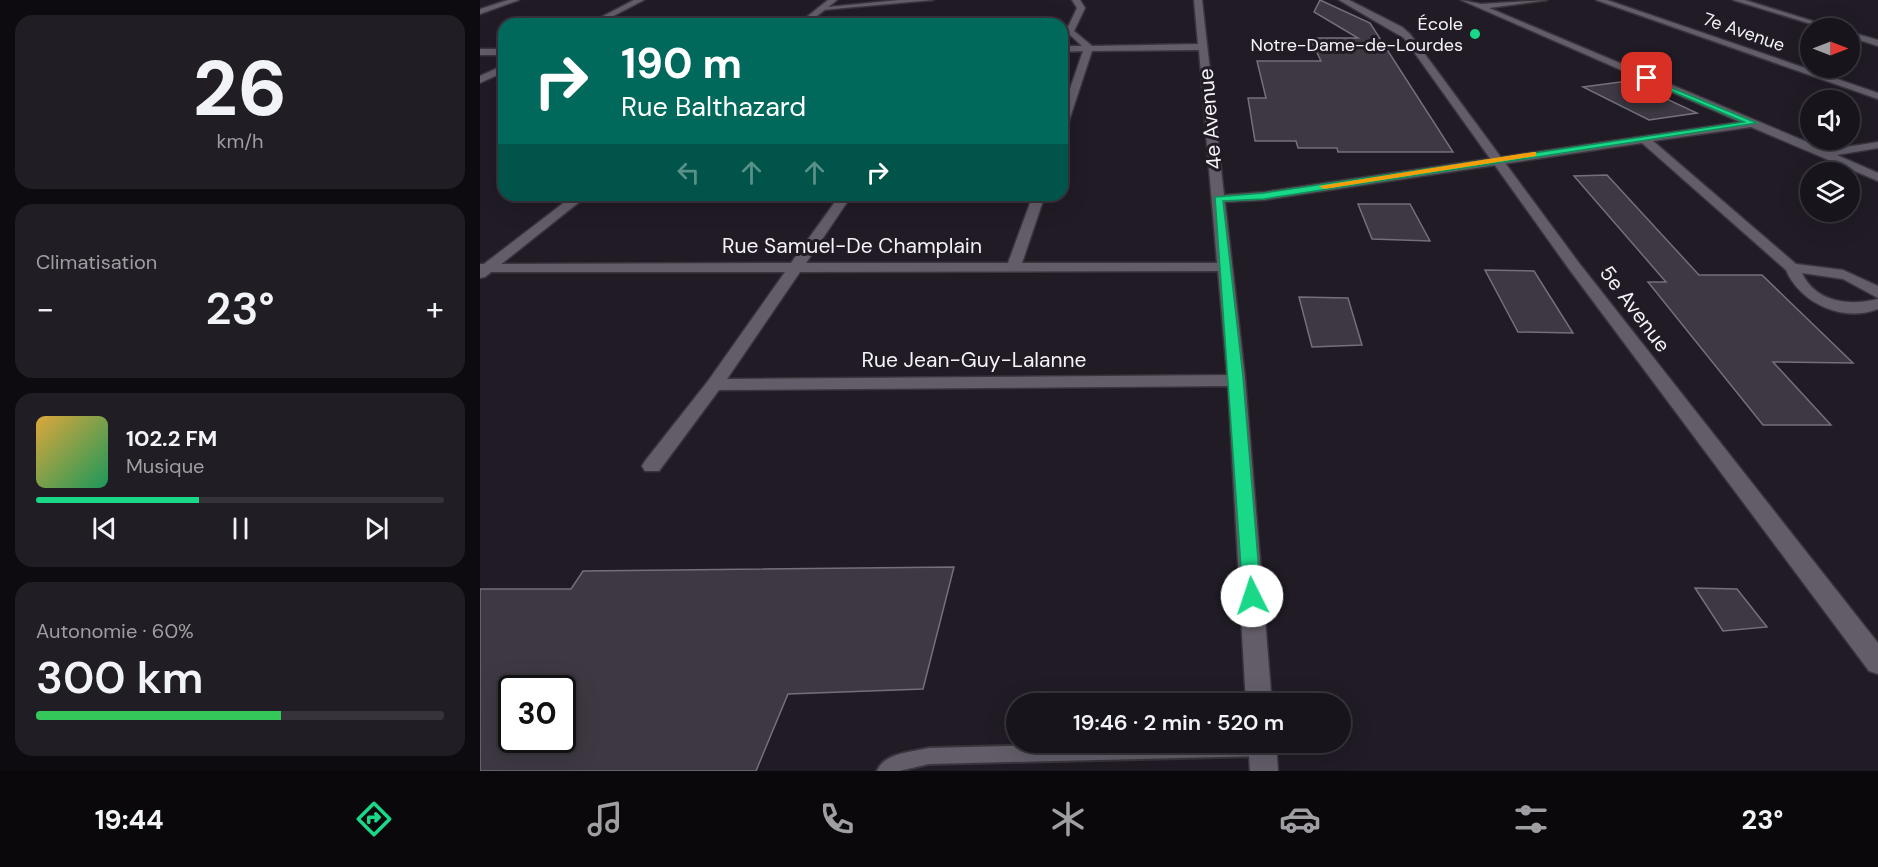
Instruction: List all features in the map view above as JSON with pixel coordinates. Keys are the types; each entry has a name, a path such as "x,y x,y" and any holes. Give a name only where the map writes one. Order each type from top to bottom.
{"street":[{"path":"480,12 515,0"},
{"path":"604,18 640,0"},
{"path":"810,18 833,0"},
{"path":"822,8 929,0"},
{"path":"1068,30 1081,8 1076,0"},
{"name":"4e Avenue","path":"1198,0 1235,380 1258,693"},
{"name":"5e Avenue","path":"1343,0 1404,32 1496,160 1878,663"},
{"path":"1465,0 1878,177"},
{"path":"1479,6 1544,0"},
{"name":"7e Avenue","path":"1600,0 1878,96"},
{"path":"1737,0 1800,19"},
{"path":"1068,34 1089,48"},
{"path":"1860,37 1878,43"},
{"path":"1068,49 1203,47"},
{"path":"1068,109 1089,48"},
{"path":"480,52 498,52"},
{"path":"480,80 498,71"},
{"path":"1218,199 1264,196 1753,123"},
{"path":"1643,138 1792,267 1795,278 1812,294 1833,304 1854,309 1872,308 1878,304"},
{"path":"1825,154 1878,145"},
{"path":"483,270 574,201"},
{"path":"652,466 714,385 842,201"},
{"path":"1014,266 1037,201"},
{"name":"Rue Samuel-De Champlain","path":"483,270 1014,266 1223,267"},
{"path":"1792,267 1824,269 1856,279 1878,293"},
{"name":"Rue Jean-Guy-Lalanne","path":"714,385 1235,380"}],"lane":[{"path":"885,771 897,763 929,756 1262,754"}],"building":[{"path":"1320,0 1370,23 1453,152 1338,152 1337,148 1298,148 1296,141 1255,141 1248,98 1266,98 1257,61 1321,61 1310,38 1358,38 1314,12"},
{"path":"1628,81 1697,113 1649,120 1583,87"},
{"path":"1607,175 1699,275 1762,275 1853,363 1773,362 1831,425 1763,425 1648,282 1666,282 1574,176"},
{"path":"1358,204 1410,204 1430,241 1372,239"},
{"path":"1485,270 1534,271 1573,333 1518,332"},
{"path":"1299,297 1348,298 1362,345 1312,347"},
{"path":"954,567 923,689 788,694 756,771 480,771 480,589 571,589 583,571"},
{"path":"1695,588 1737,589 1767,627 1723,631"}],"slow traffic":[{"path":"1324,186 1533,154"}],"place":[{"name":"École Notre-Dame-de-Lourdes","path":"1475,34"}],"route":[{"path":"1252,596 1236,377 1223,267 1218,199 1264,196 1753,123 1647,78"}]}
